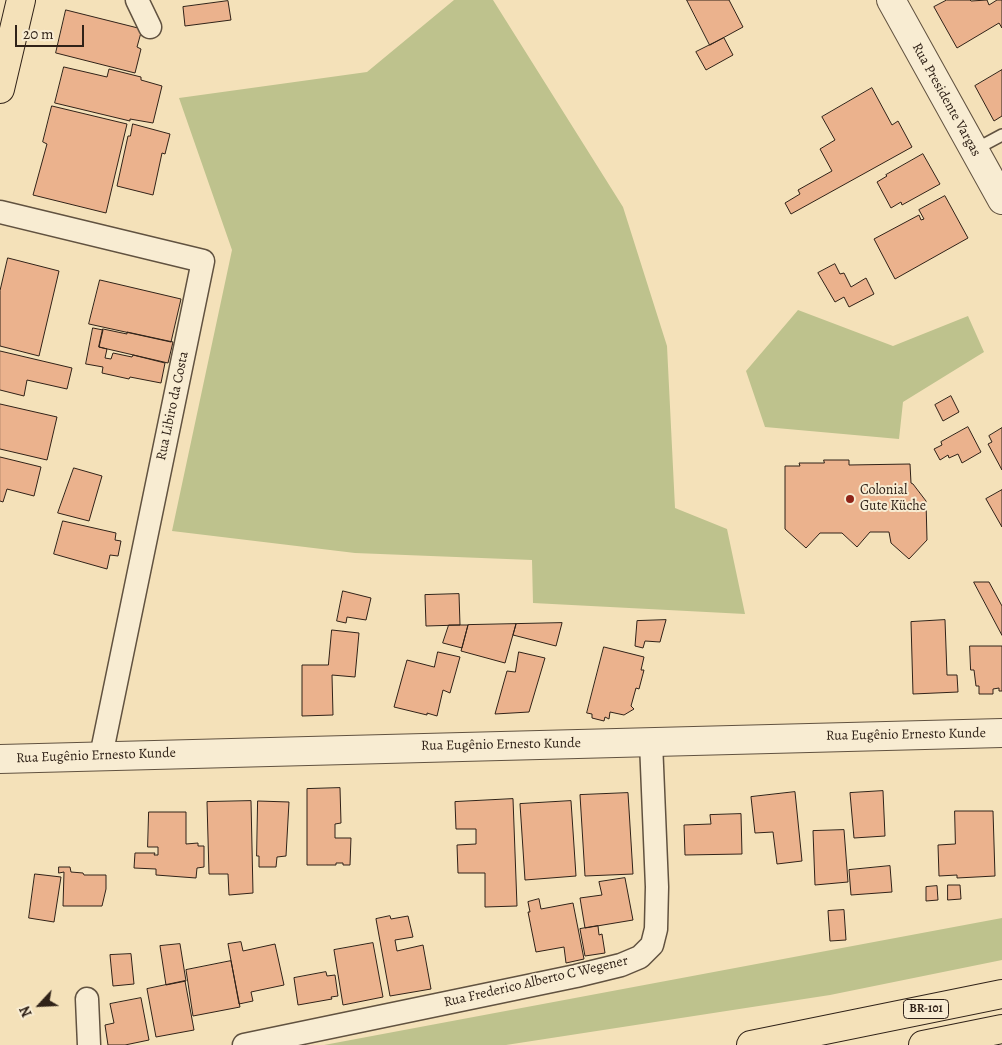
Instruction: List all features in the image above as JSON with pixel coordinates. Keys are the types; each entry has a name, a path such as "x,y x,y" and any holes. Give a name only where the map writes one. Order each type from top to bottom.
{"main road":[{"path":"0,89 21,0"},
{"name":"BR-101","path":"751,1045 1002,994"},
{"path":"923,1045 1002,1029"}],"street":[{"path":"137,0 150,27"},
{"name":"Rua Presidente Vargas","path":"890,0 974,150 1000,191"},
{"name":"Rua Libiro da Costa","path":"0,212 203,261 101,756"},
{"name":"Rua Eugênio Ernesto Kunde","path":"0,759 1002,733"},
{"name":"Rua Frederico Alberto C Wegener","path":"244,1045 576,976 640,957 652,945 656,929 657,887 651,742"},
{"path":"87,1000 89,1045"}],"lane":[{"path":"974,150 1002,135"}],"green space":[{"path":"454,0 493,0 623,207 667,346 675,508 727,529 745,614 533,603 532,560 355,553 172,531 232,250 179,98 367,72"},
{"path":"798,310 893,346 968,316 984,352 903,402 899,439 765,427 746,371"},
{"path":"1002,918 1002,960 830,995 506,1045 324,1045"}],"building":[{"path":"687,0 729,0 743,27 710,45"},
{"path":"947,0 987,0 989,5 997,0 1002,0 1002,28 999,23 957,48 934,7"},
{"path":"228,1 231,20 185,26 183,7"},
{"path":"66,10 142,29 137,47 141,49 135,73 56,53"},
{"path":"724,38 733,55 706,70 696,52"},
{"path":"64,67 107,77 109,69 141,77 141,80 162,86 153,123 130,119 130,121 55,103"},
{"path":"1002,70 1002,116 994,121 975,86"},
{"path":"872,88 892,125 898,121 912,147 791,214 785,203 800,194 798,190 832,171 820,149 835,140 822,117"},
{"path":"52,106 127,124 106,213 33,195 47,144 43,142"},
{"path":"133,124 170,134 165,154 162,153 153,195 117,186 128,136 130,136"},
{"path":"923,154 940,184 902,205 901,202 891,208 877,182"},
{"path":"945,196 968,238 895,279 874,239 919,215 921,220 924,219 919,210"},
{"path":"8,258 59,271 39,356 0,346 0,291"},
{"path":"835,264 840,274 844,273 851,287 866,278 874,294 849,307 844,297 835,302 818,273"},
{"path":"100,280 181,299 171,342 89,324"},
{"path":"93,328 103,330 99,347 107,349 105,358 111,359 113,353 132,357 133,355 165,363 161,383 102,373 103,367 86,364"},
{"path":"103,329 173,342 168,363 99,347"},
{"path":"0,351 72,368 67,389 27,380 24,396 0,390"},
{"path":"951,396 959,412 943,421 935,405"},
{"path":"0,404 57,417 47,460 0,449"},
{"path":"968,427 981,452 962,463 958,454 949,458 948,455 940,460 934,449 942,445 941,442"},
{"path":"1002,428 1002,470 988,444 992,442 989,436"},
{"path":"0,457 41,467 34,496 7,489 3,502 0,501"},
{"path":"824,460 849,460 849,465 910,464 911,483 926,501 927,540 909,559 891,543 889,532 870,532 857,547 842,533 820,533 806,548 785,529 785,466 800,466 799,463 824,463"},
{"path":"74,468 102,476 89,521 58,513"},
{"path":"1002,490 1002,527 986,499"},
{"path":"63,521 116,533 115,540 121,541 118,556 110,555 107,569 54,554"},
{"path":"974,582 989,582 1002,606 1002,635"},
{"path":"343,591 371,598 366,620 347,617 346,623 337,621"},
{"path":"459,594 460,625 426,626 425,595"},
{"path":"666,620 660,642 645,641 643,648 635,646 637,621"},
{"path":"945,620 947,675 957,675 958,692 913,694 911,622"},
{"path":"562,623 556,646 513,635 516,624"},
{"path":"516,624 505,663 461,651 468,625"},
{"path":"449,625 468,625 462,648 443,643"},
{"path":"332,630 359,633 355,677 332,675 333,715 302,716 302,665 328,665"},
{"path":"970,646 1002,646 1002,691 999,691 999,688 993,689 993,694 979,694 979,686 976,686 974,670 971,670"},
{"path":"604,647 644,657 641,670 644,670 639,689 636,688 631,706 634,709 624,715 610,712 609,719 605,717 604,721 592,718 592,714 587,713"},
{"path":"438,652 460,657 450,693 443,690 437,716 394,707 407,660 434,667"},
{"path":"519,652 545,658 529,712 495,714 507,671 515,672"},
{"path":"340,788 341,823 335,824 335,838 351,838 350,865 336,863 336,865 307,865 307,789"},
{"path":"883,791 885,836 854,838 850,793"},
{"path":"795,792 802,861 777,864 773,832 755,833 751,797"},
{"path":"628,793 633,874 585,876 580,795"},
{"path":"513,799 517,906 485,907 485,873 458,873 457,845 476,844 476,829 456,829 455,802"},
{"path":"251,801 253,893 229,895 228,874 209,874 207,802"},
{"path":"258,801 289,802 286,856 277,857 276,867 259,867 259,856 257,856"},
{"path":"571,801 576,876 525,880 520,804"},
{"path":"955,811 993,811 995,876 957,878 957,875 939,876 938,845 955,844"},
{"path":"149,812 186,812 186,844 198,843 198,846 204,846 204,867 197,868 196,878 156,875 156,869 134,868 135,853 155,853 154,855 158,855 158,847 148,847"},
{"path":"741,814 742,854 685,855 684,825 711,824 710,815"},
{"path":"844,830 848,882 815,885 813,831"},
{"path":"890,866 892,892 851,895 849,870"},
{"path":"59,867 70,867 71,872 83,873 84,875 106,875 106,889 102,906 63,906 64,872 59,873"},
{"path":"35,874 61,877 54,922 29,918"},
{"path":"625,878 633,920 585,928 580,898 602,895 599,882"},
{"path":"948,885 960,885 961,899 948,900"},
{"path":"937,886 938,900 926,901 926,887"},
{"path":"539,899 541,909 573,903 584,959 566,963 564,947 536,952 528,912 530,912 528,902"},
{"path":"844,910 846,940 830,941 828,911"},
{"path":"390,916 391,919 408,916 413,937 395,940 397,951 423,945 431,989 390,996 376,919"},
{"path":"598,926 599,935 602,934 605,953 585,956 580,929"},
{"path":"241,942 243,951 275,944 284,985 251,992 253,1001 239,1004 228,944"},
{"path":"373,943 383,997 343,1005 334,950"},
{"path":"180,944 186,981 166,985 160,946"},
{"path":"131,954 134,984 113,986 110,955"},
{"path":"231,961 240,1007 193,1016 186,970"},
{"path":"326,972 327,976 335,975 338,996 331,997 332,999 298,1005 294,978"},
{"path":"185,981 194,1030 156,1037 147,989"},
{"path":"141,998 149,1040 125,1045 108,1045 105,1025 114,1023 110,1004"}],"place":[{"name":"Colonial Gute Küche","path":"850,499"}]}
